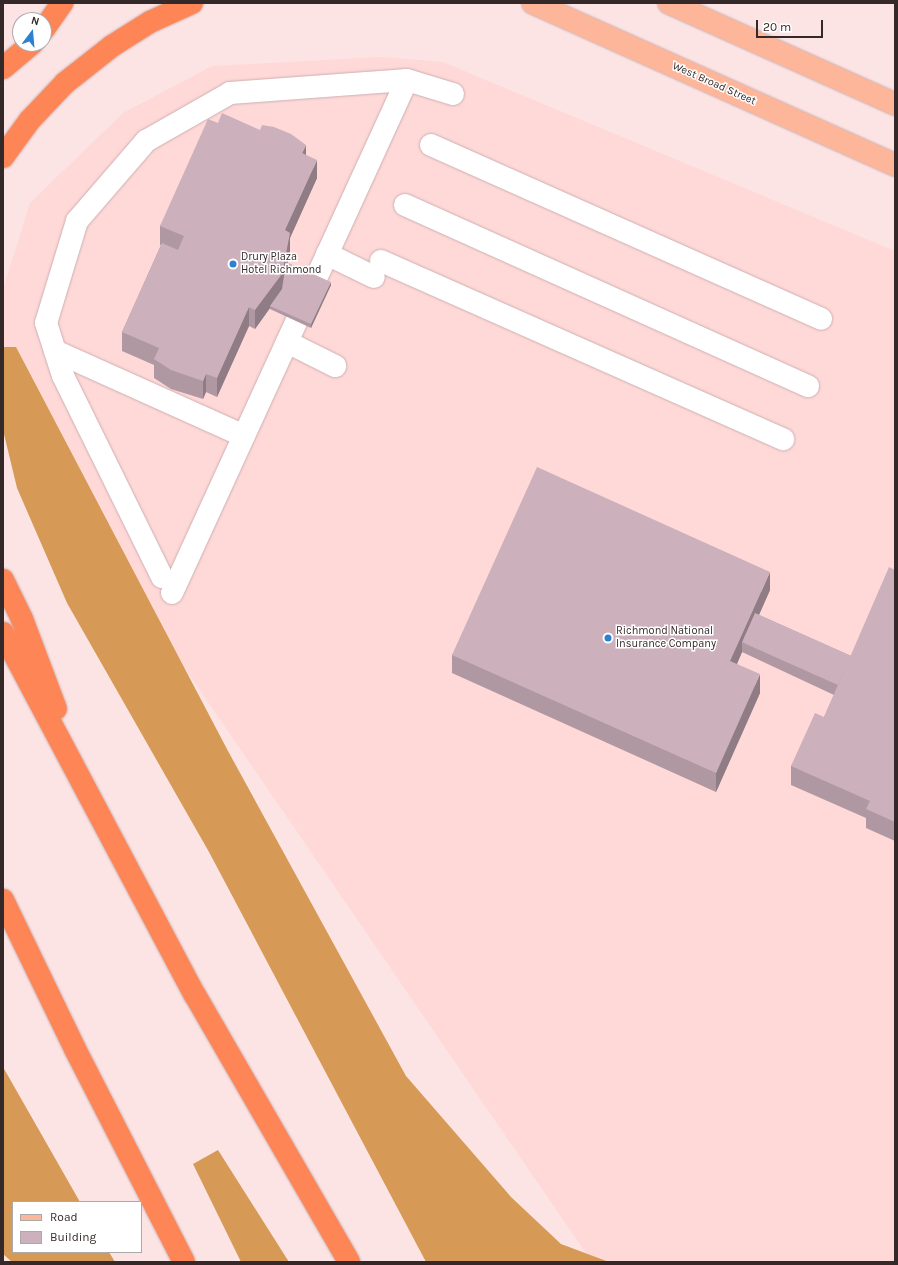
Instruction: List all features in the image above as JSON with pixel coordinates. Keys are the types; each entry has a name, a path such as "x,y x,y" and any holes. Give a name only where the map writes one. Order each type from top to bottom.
{"highway":[{"path":"52,17 62,3"},
{"path":"3,157 30,120 65,83 112,46 150,22 192,3"},
{"path":"3,68 22,52"},
{"path":"3,580 22,619 92,804"},
{"path":"3,633 92,804 195,995 349,1262"},
{"path":"3,900 78,1056 184,1262"}],"main road":[{"name":"West Broad Street","path":"533,3 895,165"},
{"path":"669,3 895,104"}],"lane":[{"path":"407,80 244,436 167,585 63,376 46,324 77,221 146,141 230,93 407,80 453,94"},
{"path":"430,146 821,319"},
{"path":"405,205 808,386"},
{"path":"327,254 377,269 783,439"},
{"path":"287,342 335,366"},
{"path":"55,351 244,436"}],"shaded area":[{"path":"380,57 443,62 895,251 895,1262 592,1262 3,403 3,289 30,203 123,113 212,66"},
{"path":"3,347 16,347 228,751 406,1076 511,1197 561,1244 609,1262 426,1262 209,852 67,603 17,488 3,430"},
{"path":"3,1067 79,1201 12,1201 12,1253 110,1253 115,1262 12,1262 3,1254"},
{"path":"218,1150 289,1262 241,1262 193,1164"}],"building":[{"name":"Drury Plaza Hotel Richmond","path":"222,113 260,130 262,125 274,127 291,134 306,145 302,153 317,160 285,230 290,233 282,274 255,310 249,307 217,378 206,374 203,381 171,370 154,359 159,348 122,332 162,243 178,250 184,236 160,226 208,119 218,123"},
{"path":"286,262 331,282 311,324 270,306 282,289"},
{"name":"Richmond National Insurance Company","path":"537,467 770,572 730,661 760,674 716,773 452,655"},
{"path":"889,567 895,570 895,822 866,809 870,801 791,766 815,713 824,717"},
{"path":"755,613 851,656 838,685 742,642"}],"place":[{"name":"Drury Plaza Hotel Richmond","path":"233,264"},
{"name":"Richmond National Insurance Company","path":"608,638"}]}
